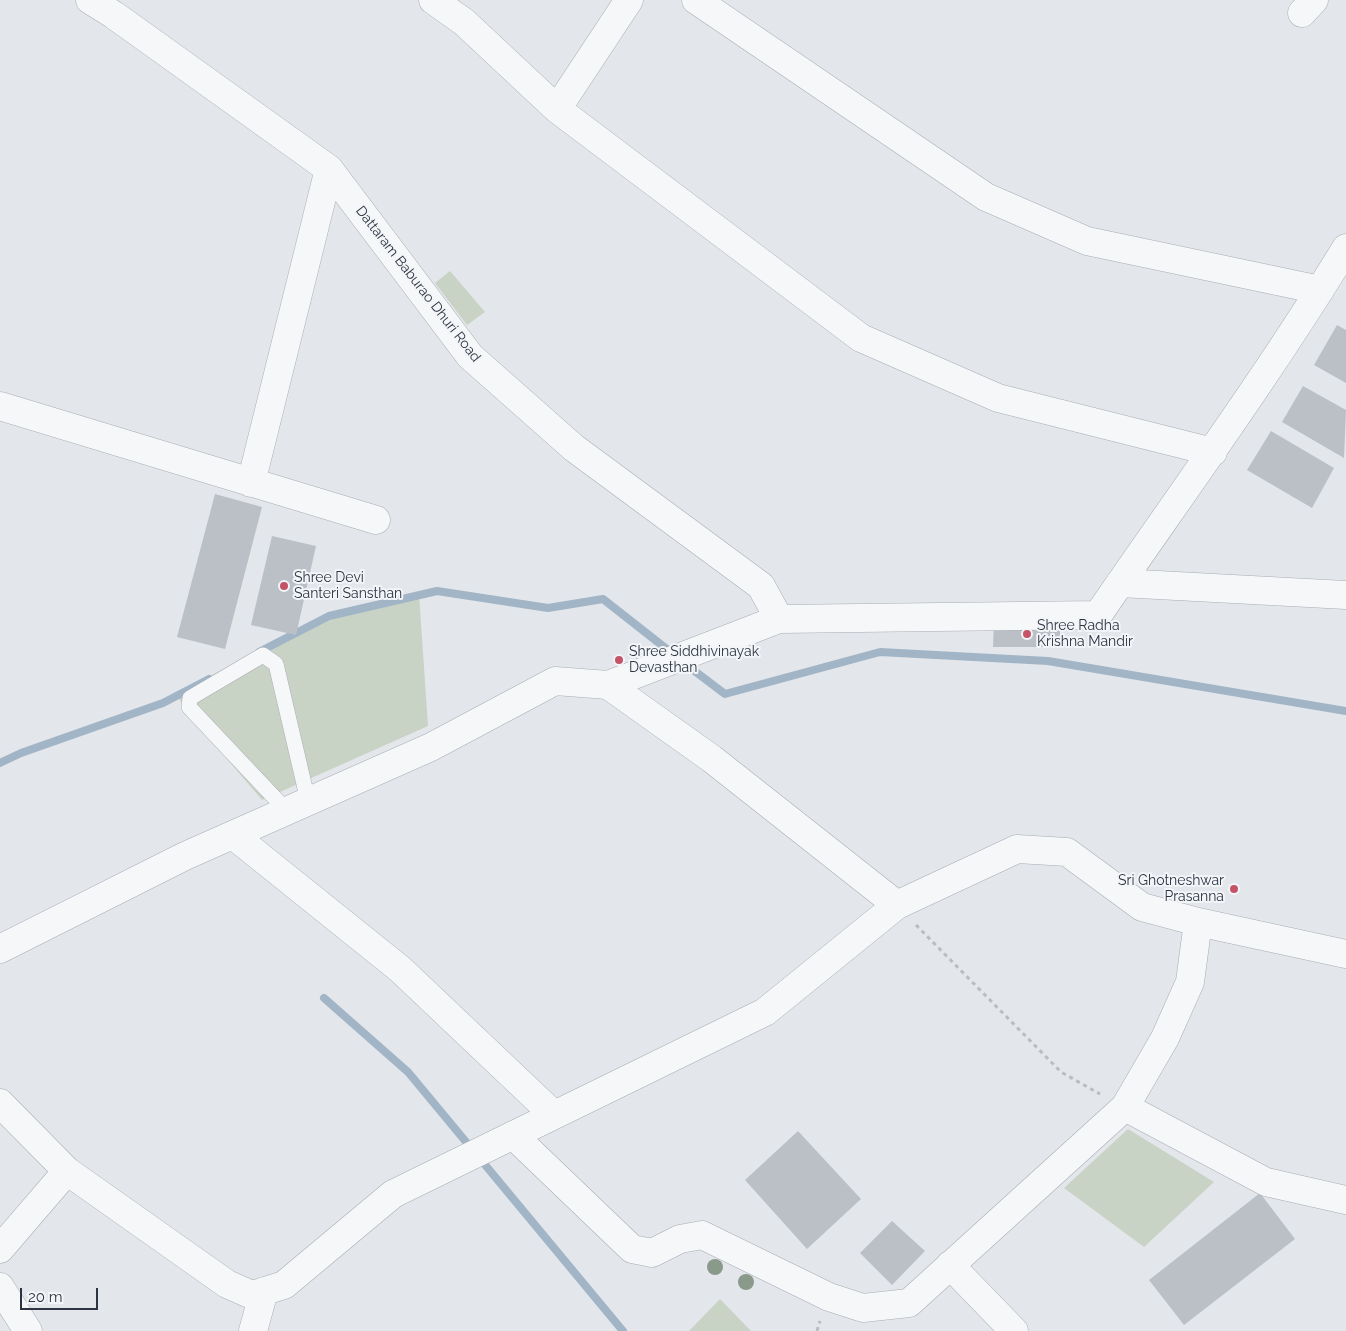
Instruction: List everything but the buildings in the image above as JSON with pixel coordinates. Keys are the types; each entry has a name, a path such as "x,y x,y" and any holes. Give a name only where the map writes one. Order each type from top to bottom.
{"street":[{"name":"Dattaram Baburao Dhuri Road","path":"90,0 114,14 329,169 470,356 574,448 761,586 779,618"},
{"path":"433,0 464,22 557,110 861,338 998,398 1214,452"},
{"path":"557,110 629,0"},
{"path":"696,0 986,197 1087,240 1320,290"},
{"path":"251,483 329,169"},
{"path":"0,949 233,835 431,747 555,681 608,685 779,618 1098,614 1214,452 1346,248"},
{"path":"0,406 376,520"},
{"path":"1120,583 1346,595"},
{"path":"608,685 712,759 897,905"},
{"path":"233,835 400,970 554,1115"},
{"path":"0,1103 67,1172 227,1284 252,1295 284,1285 393,1194 764,1012 897,905 1017,849 1067,852 1142,907 1198,922 1346,954"},
{"path":"513,1136 632,1249 652,1253 680,1239 702,1235 820,1293 863,1308 909,1303 1125,1107 1165,1038 1190,982 1198,922"},
{"path":"1125,1107 1266,1182 1346,1200"},
{"path":"0,1248 67,1172"},
{"path":"950,1265 1014,1331"},
{"path":"0,1287 28,1331"},
{"path":"254,1331 264,1291"}],"lane":[{"path":"263,655 276,664 298,806 189,707 190,698 263,655"}],"path":[{"path":"897,905 1061,1072 1125,1107"}],"green space":[{"path":"450,271 485,312 467,325 435,283"},
{"path":"419,594 428,726 262,800 189,714 176,694 332,612"},
{"path":"1128,1129 1214,1182 1144,1247 1064,1188"},
{"path":"720,1299 751,1331 689,1331"}],"waterway":[{"path":"259,652 329,616 437,591 548,608 603,599 673,654"},
{"path":"684,663 725,694 880,652 1048,661 1346,711"},
{"path":"0,763 21,753 163,703 209,679"},
{"path":"324,998 408,1072 623,1331"}],"place":[{"name":"Shree Devi Santeri Sansthan","path":"284,586"},
{"name":"Shree Radha Krishna Mandir","path":"1027,634"},
{"name":"Shree Siddhivinayak Devasthan","path":"619,660"},
{"name":"Sri Ghotneshwar Prasanna","path":"1234,889"}]}
